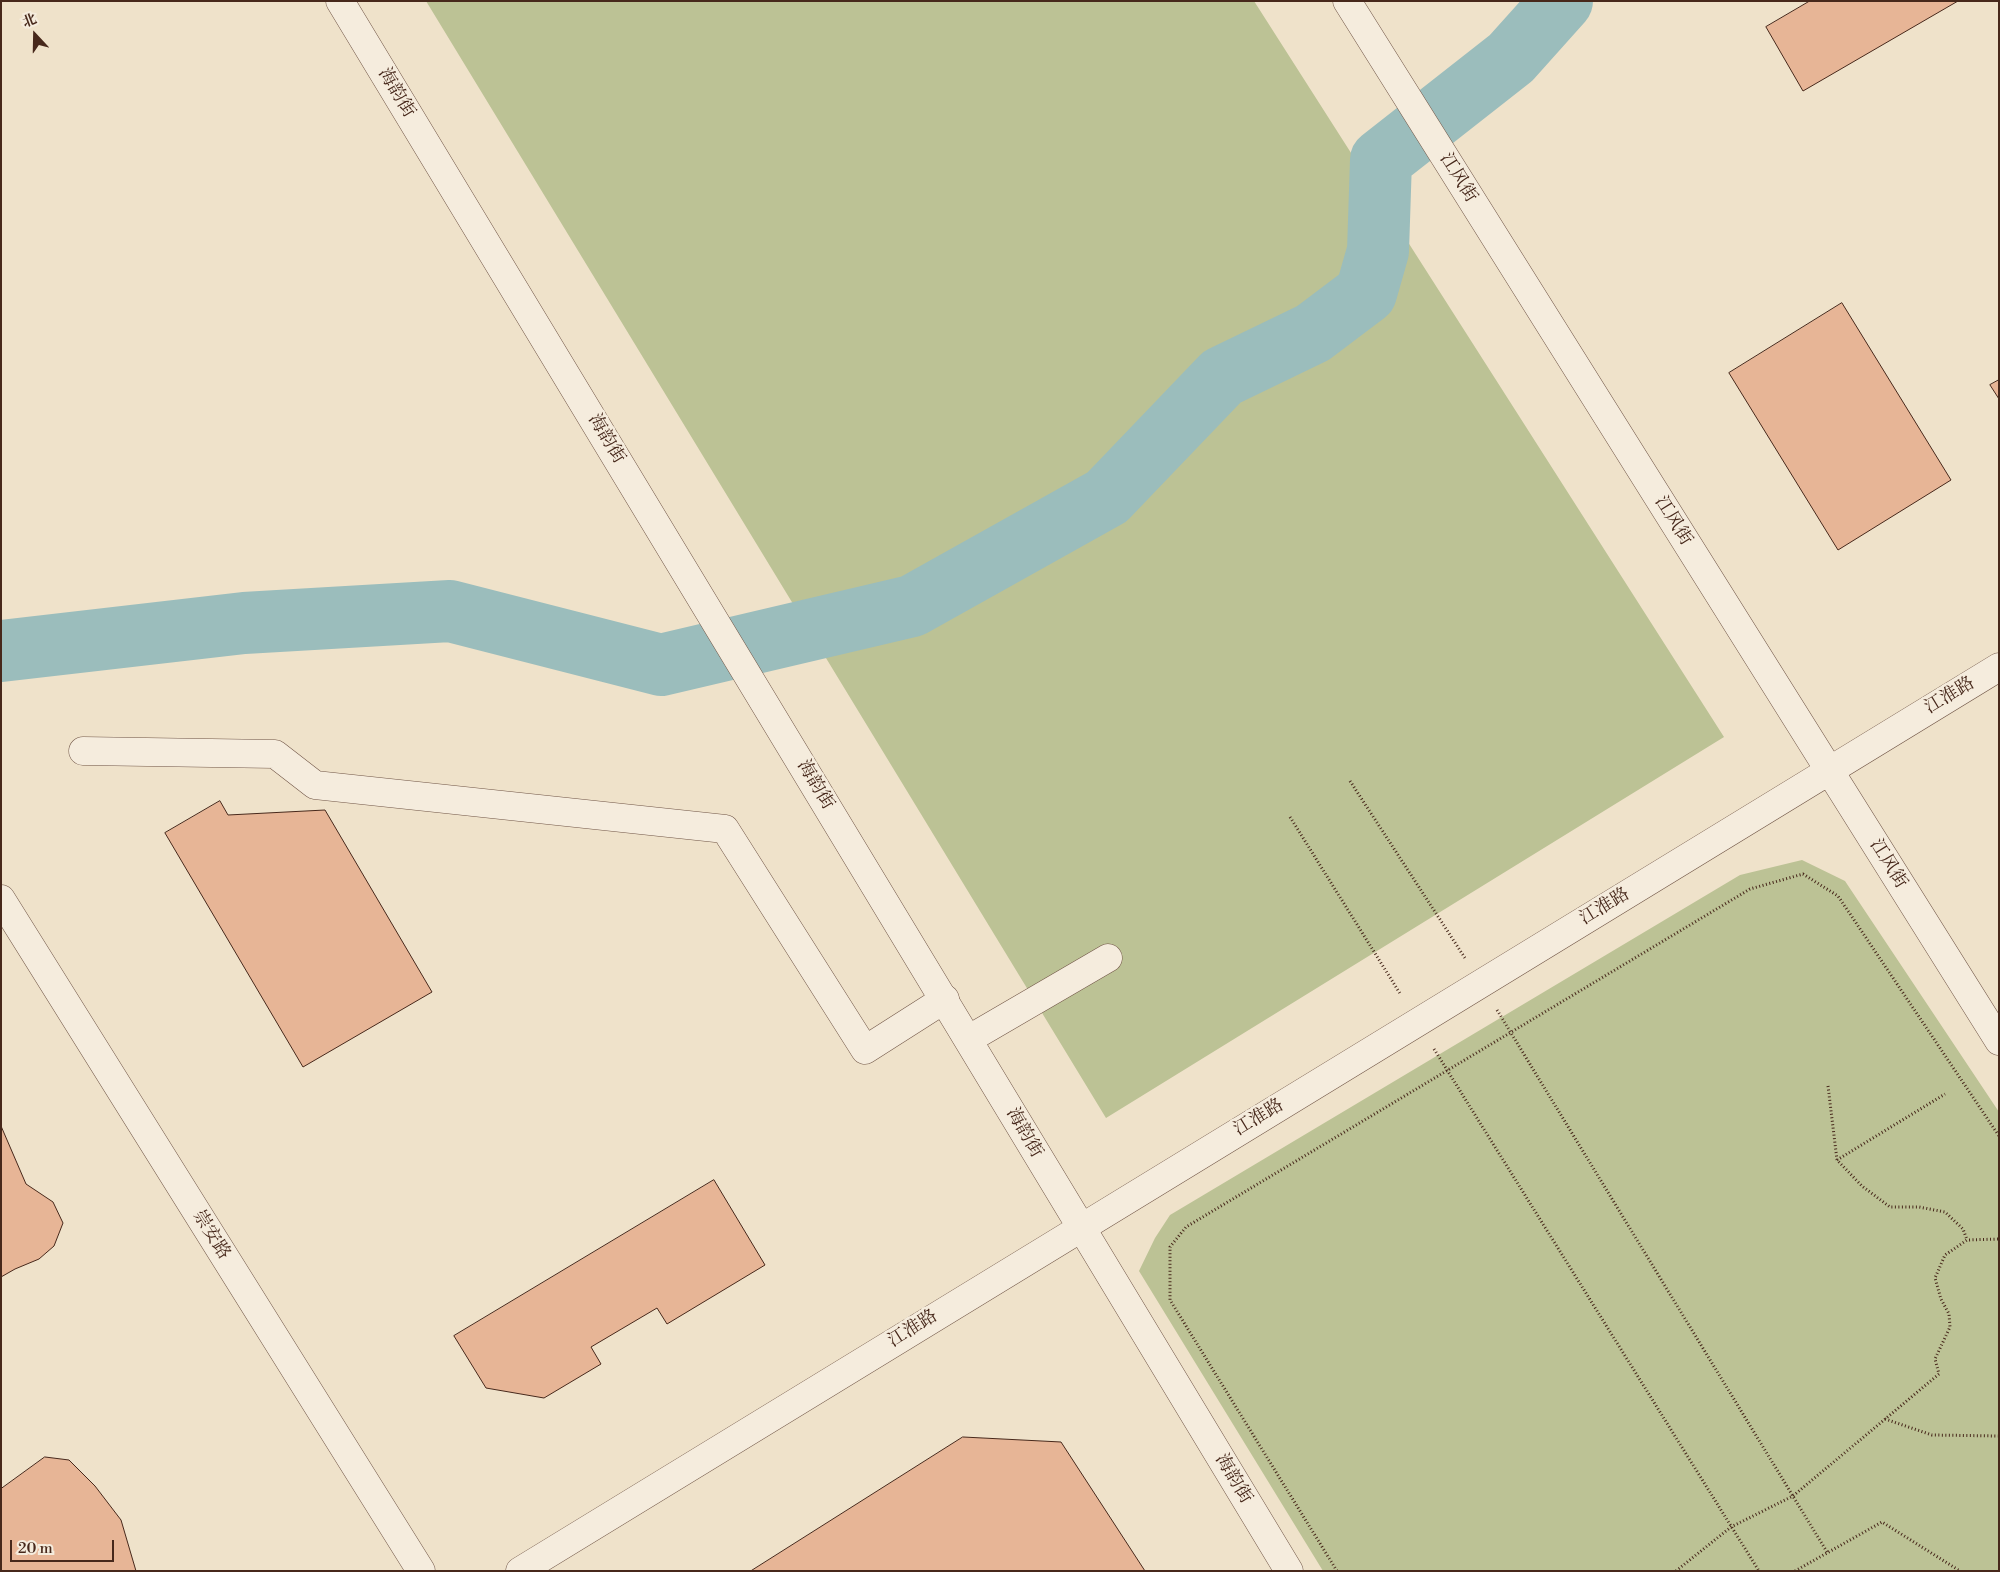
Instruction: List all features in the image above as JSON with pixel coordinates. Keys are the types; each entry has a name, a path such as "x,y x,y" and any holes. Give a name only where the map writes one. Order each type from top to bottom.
{"street":[{"name":"海韵街","path":"340,1 1289,1571"},
{"name":"江风街","path":"1347,1 1999,1040"},
{"name":"江淮路","path":"520,1571 1999,667"},
{"path":"83,751 274,754 315,785 725,829 865,1050 945,999"},
{"name":"崇安路","path":"1,899 421,1571"},
{"path":"969,1039 1108,958"}],"path":[{"path":"1350,781 1512,1033 1827,1552"},
{"path":"1290,817 1758,1571"},
{"path":"1337,1571 1170,1300 1170,1247 1186,1227 1448,1072 1750,889 1803,874 1838,896 1999,1136"},
{"path":"1828,1086 1837,1160 1862,1186 1890,1207 1919,1207 1945,1212 1963,1229 1967,1240"},
{"path":"1837,1160 1945,1094"},
{"path":"1676,1571 1731,1527 1793,1496 1939,1374 1935,1359 1950,1327 1949,1314 1941,1300 1935,1278 1946,1255 1967,1240 1999,1239"},
{"path":"1884,1419 1932,1435 1999,1436"},
{"path":"1795,1571 1882,1522 1960,1571"}],"green space":[{"path":"426,1 1254,1 1724,737 1106,1118"},
{"path":"1802,860 1845,881 1999,1112 1999,1571 1323,1571 1139,1271 1155,1238 1170,1215 1740,875"}],"building":[{"path":"1810,1 1958,1 1803,91 1766,27"},
{"path":"1842,303 1951,480 1838,550 1729,373"},
{"path":"1999,380 1999,399 1990,385"},
{"path":"220,801 228,815 325,810 432,992 303,1067 165,833"},
{"path":"1,1126 26,1184 53,1202 63,1223 54,1246 39,1259 1,1277"},
{"path":"714,1180 765,1265 667,1324 657,1308 591,1347 601,1364 544,1398 486,1388 454,1336"},
{"path":"963,1437 1061,1442 1145,1571 751,1571"},
{"path":"45,1457 69,1460 95,1486 121,1520 136,1571 1,1571 1,1489"}],"waterway":[{"path":"1,651 244,623 450,611 661,665 912,606 1107,497 1222,377 1313,333 1366,293 1378,251 1381,160 1511,58 1562,1"}]}
